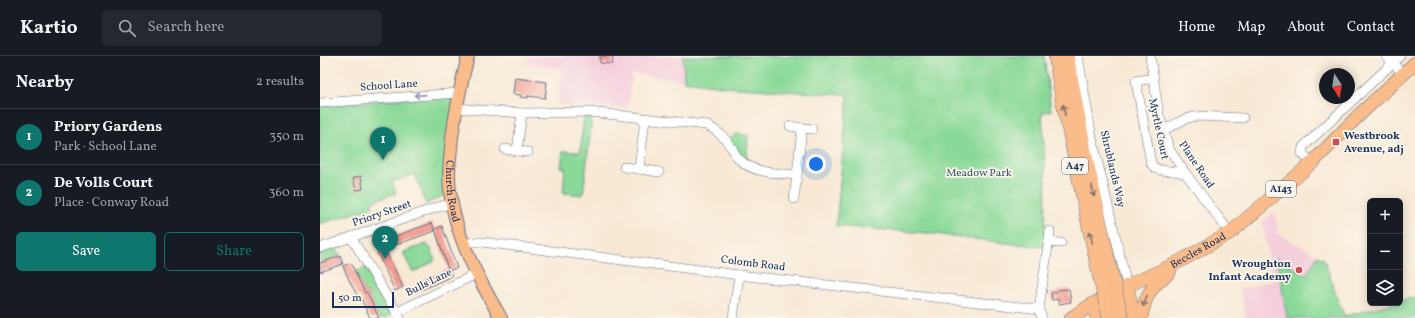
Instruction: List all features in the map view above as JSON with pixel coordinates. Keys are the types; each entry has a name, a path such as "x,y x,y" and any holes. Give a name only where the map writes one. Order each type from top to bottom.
{"highway":[{"name":"A47","path":"1055,56 1062,98 1105,273 1122,318"},
{"name":"A47","path":"1067,56 1088,167 1105,273 1109,318"},
{"name":"Beccles Road","path":"1071,318 1093,304 1127,286 1173,266 1230,233 1312,162 1359,115 1415,63"},
{"path":"1141,318 1148,293 1160,280 1168,275 1173,266"},
{"path":"1127,286 1134,318"},
{"path":"1093,304 1097,318"}],"main road":[{"name":"Church Road","path":"468,56 456,108 450,152 449,176 453,203 464,244 476,274 501,318"}],"street":[{"name":"Shrublands Way","path":"1078,56 1092,138 1127,286"},
{"name":"Plane Road","path":"1150,56 1159,115 1169,150 1230,233"},
{"path":"1312,162 1302,153 1303,147 1389,59 1400,56"},
{"path":"1389,59 1403,74"},
{"name":"Myrtle Court","path":"1154,78 1136,81 1151,163 1153,168 1158,170 1179,171 1186,174"},
{"name":"School Lane","path":"320,103 459,93"},
{"path":"456,108 522,113 586,112 706,125 724,136 739,159 748,166 757,170 797,175"},
{"path":"517,151 522,113"},
{"path":"1164,130 1185,119 1197,116 1243,118"},
{"path":"639,169 645,119"},
{"path":"790,126 812,129"},
{"path":"794,199 802,128"},
{"path":"505,149 528,152"},
{"path":"624,167 659,172"},
{"name":"Priory Street","path":"320,248 453,203"},
{"path":"1040,314 1050,231"},
{"path":"351,237 398,315"},
{"name":"Colomb Road","path":"464,244 482,242 1040,314"},
{"path":"1049,242 1061,242"},
{"path":"733,318 739,275"},
{"name":"Bulls Lane","path":"398,315 472,276"}],"shaded area":[{"path":"529,56 683,56 684,81 632,73 627,109 597,106 558,105 562,69 526,63"},
{"name":"Wroughton Infant Academy","path":"1274,212 1279,234 1324,259 1340,307 1345,316 1383,306 1403,306 1403,300 1415,297 1415,318 1246,318 1240,289 1273,281 1263,225 1261,223"}],"green space":[{"name":"Meadow Park","path":"683,56 1044,56 1051,111 1042,113 1046,183 1045,247 927,233 836,226 848,95 737,88 684,81"},
{"path":"454,95 445,195 426,204 415,174 392,182 396,193 371,202 373,207 320,224 320,105"},
{"path":"584,117 592,118 583,195 563,193 565,168 561,167 563,151 580,152"},
{"path":"736,134 748,135 747,162 741,158 729,139"},
{"path":"426,244 430,247 434,261 416,271 412,271 404,252"},
{"path":"336,246 340,256 320,263 320,252"},
{"path":"1318,256 1324,259 1340,307 1345,316 1383,306 1403,306 1403,300 1415,297 1415,318 1287,318 1277,258 1306,275"},
{"path":"366,267 391,315 387,318 379,318 367,292 365,293 355,272"}],"building":[{"path":"600,56 613,56 612,64 600,63"},
{"path":"515,78 547,82 545,98 528,96 528,98 520,97 521,95 513,94"},
{"path":"361,176 363,189 356,190 353,178"},
{"path":"432,223 435,231 384,249 381,241"},
{"path":"442,226 457,268 450,270 452,276 421,290 418,282 448,269 435,229"},
{"path":"385,249 403,287 395,291 377,252"},
{"path":"340,256 343,264 320,272 320,263"},
{"path":"351,263 379,318 370,318 360,296 358,297 350,282 343,266"},
{"path":"1069,289 1071,302 1059,304 1058,299 1052,300 1051,293 1057,292 1057,290"}],"place":[{"name":"Westbrook Avenue, adj","path":"1336,142"},
{"name":"Priory Gardens","path":"383,160"},
{"name":"De Volls Court","path":"385,259"},
{"name":"Wroughton Infant Academy","path":"1299,270"}]}
